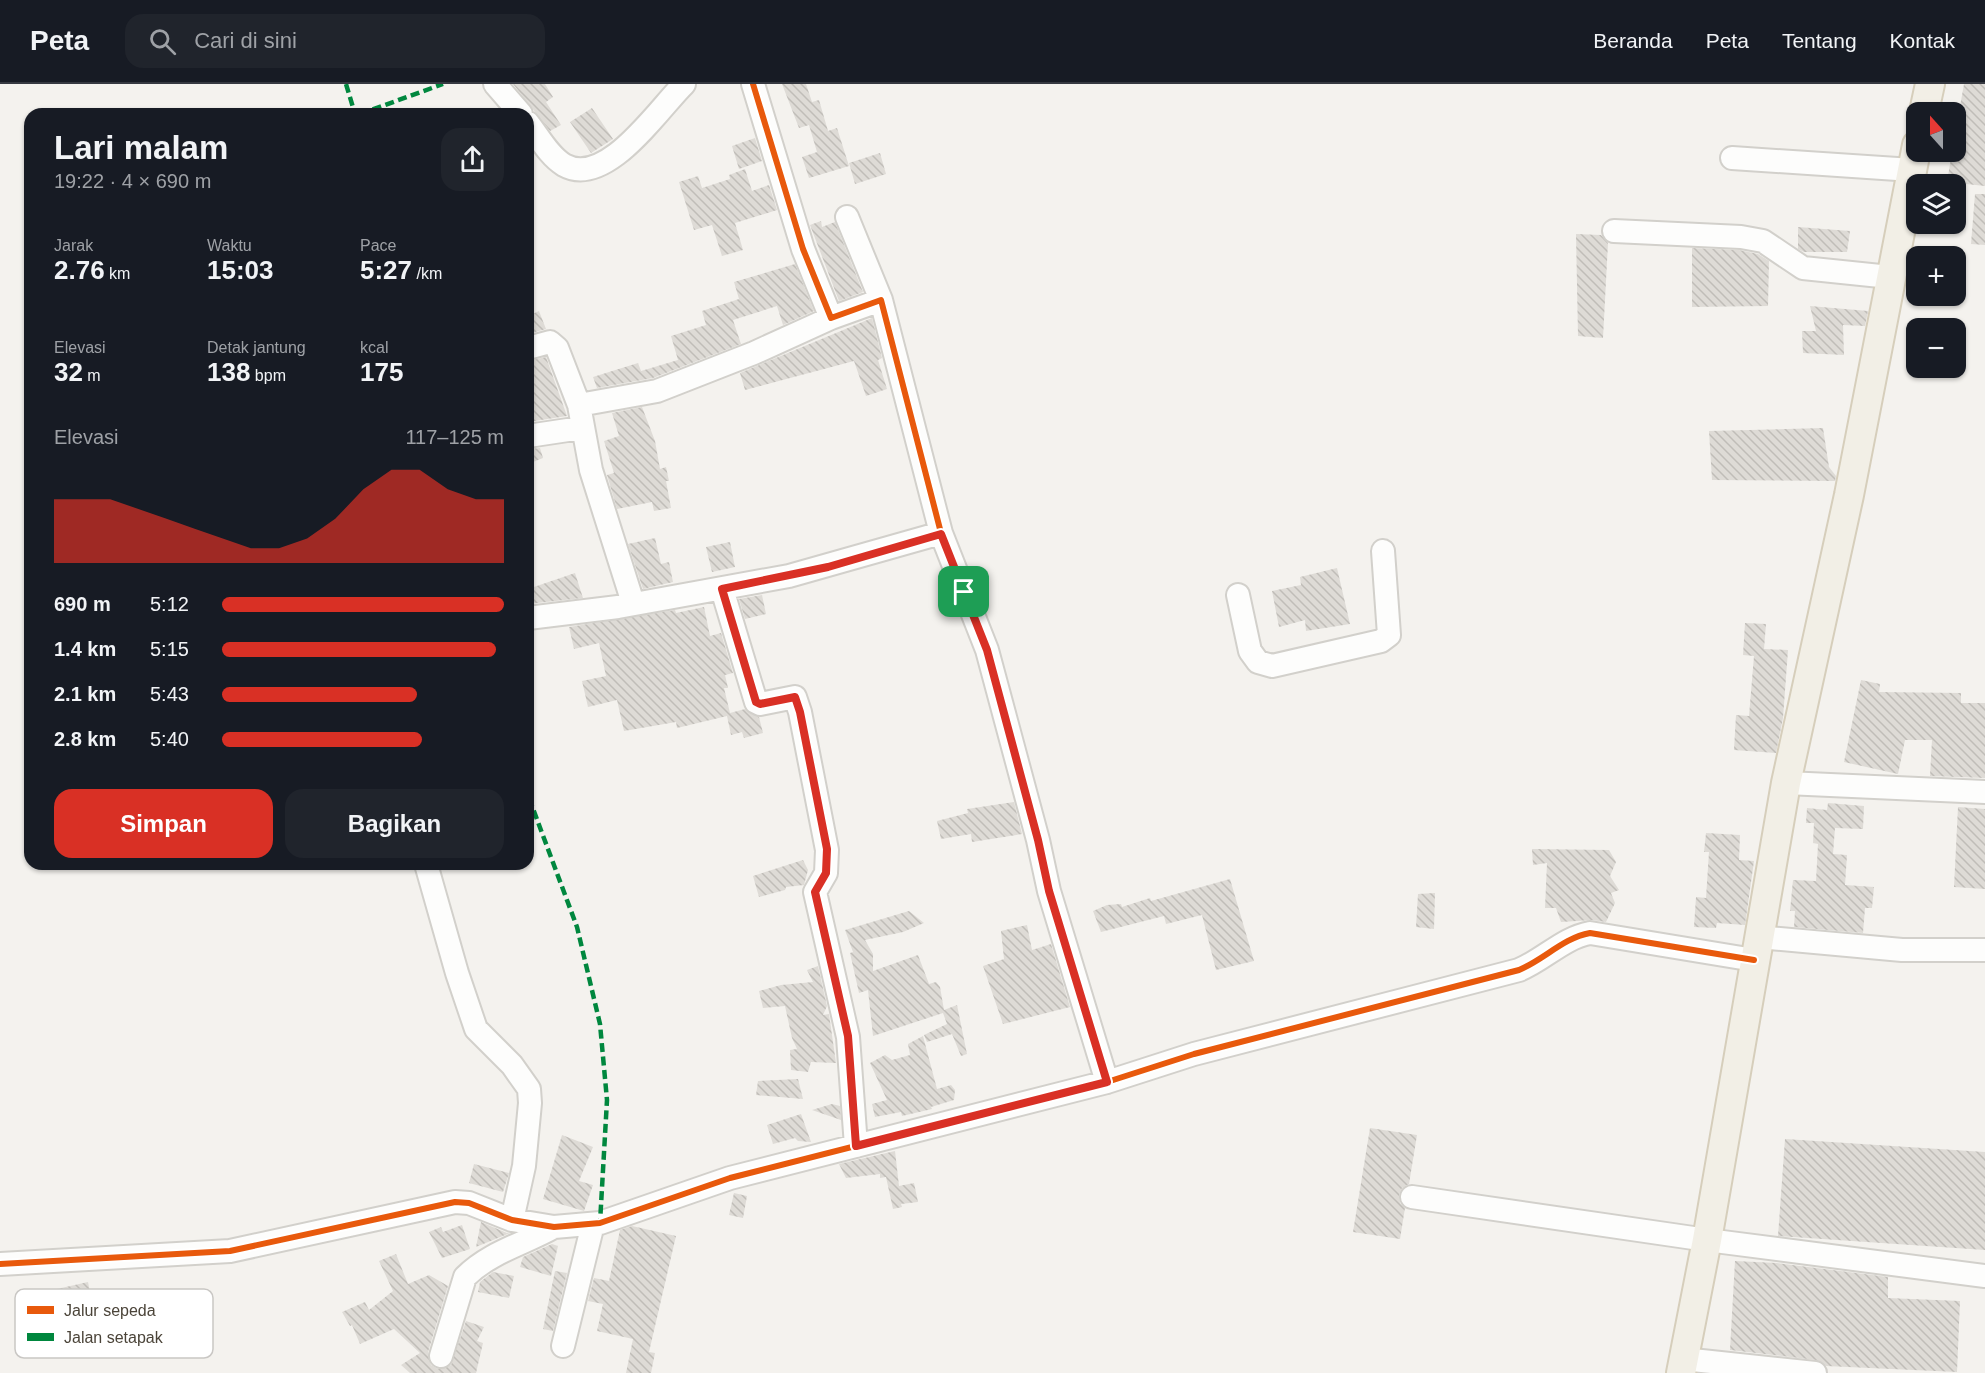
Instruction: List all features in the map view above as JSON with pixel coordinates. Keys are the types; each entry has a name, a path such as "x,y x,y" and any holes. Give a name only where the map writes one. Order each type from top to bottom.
{"main road":[{"path":"1926,102 1930,84"},
{"path":"1682,1366 1707,1240 1786,783 1849,495 1913,162"}],"street":[{"path":"495,84 516,108"},
{"path":"534,131 552,155 565,165 577,170 597,166 630,145 654,114 684,84"},
{"path":"753,84 804,249 831,318"},
{"path":"1732,158 1906,158"},
{"path":"847,218 881,300 941,534 987,650 1038,840 1049,891 1107,1082"},
{"path":"1614,231 1741,237 1763,241 1803,268 1890,277"},
{"path":"579,405 657,391 754,353 831,318 881,300"},
{"path":"534,346 550,342 557,348 579,405 581,428 594,481 633,603"},
{"path":"534,435 581,428"},
{"path":"534,617 722,589 828,567 941,534"},
{"path":"1238,595 1250,651 1258,662 1272,666 1381,641 1389,635 1383,551"},
{"path":"722,589 756,702 760,704 795,697 800,712 827,849 826,873 815,892 848,1036 856,1146"},
{"path":"1786,783 1985,792"},
{"path":"428,870 457,973 476,1029 512,1065 529,1089 524,1166 512,1220"},
{"path":"0,1264 230,1251 455,1203 469,1203 512,1220 554,1227 593,1224 730,1178 1107,1082 1216,1048 1520,970 1537,962 1569,938 1590,933 1756,948 1985,950"},
{"path":"1413,1197 1707,1240 1985,1276"},
{"path":"563,1346 593,1224"},
{"path":"441,1356 465,1277 503,1250 532,1240 554,1227"},
{"path":"1682,1366 1815,1373"}],"building":[{"path":"513,84 545,84 553,97 546,102 561,125 550,131"},
{"path":"782,84 806,84 812,102 819,100 828,131 837,128 849,166 809,178 802,157 817,152 809,125 799,128"},
{"path":"1964,84 1985,84 1985,186 1966,184 1966,174 1948,174 1950,162 1966,162 1966,102 1961,102"},
{"path":"592,108 613,139 591,153 570,122"},
{"path":"755,138 762,161 739,169 732,146"},
{"path":"880,153 886,174 855,184 849,163"},
{"path":"745,169 752,191 769,185 777,210 735,223 743,250 722,256 712,225 694,230 679,182 698,176 702,188 730,179 729,175"},
{"path":"1975,194 1985,194 1985,245 1971,244"},
{"path":"821,221 822,227 835,222 863,292 839,301 810,225"},
{"path":"1798,227 1850,231 1847,252 1804,252 1798,249"},
{"path":"1576,234 1601,235 1608,243 1603,338 1578,336"},
{"path":"1692,248 1739,250 1758,254 1769,261 1768,306 1692,307"},
{"path":"795,264 814,311 783,325 777,306 733,320 741,344 653,378 597,388 593,377 638,363 641,371 678,360 671,336 706,325 702,311 739,299 734,282"},
{"path":"1810,306 1868,311 1865,326 1843,325 1844,355 1803,353 1802,331 1816,331"},
{"path":"539,311 546,329 534,332 534,313"},
{"path":"872,318 882,358 878,360 887,389 866,396 854,361 745,390 740,373"},
{"path":"546,357 567,416 534,421 534,360"},
{"path":"642,407 655,441 660,469 666,467 671,508 654,511 652,502 617,509 607,475 614,473 604,441 619,436 612,413"},
{"path":"1823,428 1829,467 1836,476 1835,481 1712,480 1709,431"},
{"path":"534,448 540,448 543,458 534,462"},
{"path":"655,538 661,564 669,562 673,582 643,589 628,544"},
{"path":"730,542 735,567 712,572 706,547"},
{"path":"1337,568 1350,624 1306,631 1305,620 1279,627 1272,591 1301,585 1300,577"},
{"path":"575,573 583,598 534,603 534,587"},
{"path":"762,595 766,614 745,619 739,599"},
{"path":"704,607 710,636 721,633 733,673 725,675 728,688 724,688 730,713 745,709 759,717 763,733 744,738 742,732 731,735 727,716 677,728 676,722 624,731 617,700 588,707 582,681 606,676 599,643 574,649 569,627 675,610 676,613"},
{"path":"1745,623 1766,624 1764,649 1788,650 1783,718 1776,753 1734,750 1736,715 1749,716 1754,656 1743,655"},
{"path":"1861,680 1880,684 1879,692 1961,693 1961,703 1985,703 1985,778 1930,776 1932,740 1905,740 1898,774 1844,762"},
{"path":"1014,802 1022,834 972,842 971,834 941,839 937,821 968,813 967,809"},
{"path":"1828,803 1864,806 1863,829 1835,828 1833,854 1847,855 1845,885 1874,887 1872,908 1865,908 1863,933 1794,927 1795,911 1790,911 1793,880 1816,881 1818,844 1813,843 1814,823 1806,823 1807,808 1827,810"},
{"path":"1958,807 1985,809 1985,889 1954,887"},
{"path":"1706,833 1740,835 1739,860 1754,861 1745,925 1717,923 1716,928 1694,927 1696,897 1706,898 1709,852 1704,852"},
{"path":"1532,849 1609,850 1616,862 1610,876 1619,890 1611,893 1615,903 1606,922 1592,920 1561,922 1556,908 1545,908 1547,863 1533,865"},
{"path":"803,860 808,870 804,885 786,887 785,890 759,897 753,876"},
{"path":"1230,879 1254,961 1216,970 1202,915 1166,924 1164,916 1101,932 1093,911 1107,905 1121,904 1122,907 1150,898 1151,901"},
{"path":"1435,893 1434,929 1416,927 1418,894"},
{"path":"909,911 924,923 903,932 865,940 873,954 873,971 918,955 929,984 936,982 940,987 944,1010 957,1005 967,1054 961,1056 952,1034 927,1042 924,1035 947,1024 943,1013 873,1036 868,990 859,993 850,953 853,952 845,930"},
{"path":"1027,925 1032,950 1051,944 1070,1007 1003,1024 983,966 1004,959 1001,931"},
{"path":"818,966 827,1006 823,1015 829,1014 836,1063 811,1062 808,1072 791,1070 790,1050 797,1049 792,1038 785,1006 763,1008 759,991 781,985 813,982 807,970"},
{"path":"923,1036 937,1089 951,1085 955,1090 954,1100 931,1107 932,1109 902,1116 901,1112 875,1117 872,1104 887,1100 870,1063 885,1055 892,1060 910,1055 908,1044"},
{"path":"798,1079 803,1099 756,1095 758,1081"},
{"path":"832,1104 840,1106 841,1120 812,1110"},
{"path":"801,1114 811,1142 798,1141 795,1138 773,1144 767,1125"},
{"path":"1370,1128 1417,1135 1409,1184 1402,1188 1399,1194 1400,1203 1405,1208 1400,1239 1353,1232"},
{"path":"562,1135 593,1147 579,1181 593,1185 584,1211 543,1199"},
{"path":"1785,1139 1985,1152 1985,1250 1778,1236"},
{"path":"895,1151 899,1186 914,1183 918,1202 901,1204 902,1207 893,1209 886,1177 880,1178 880,1174 846,1178 839,1164"},
{"path":"474,1164 509,1173 503,1192 469,1183"},
{"path":"734,1193 747,1196 743,1218 729,1215"},
{"path":"481,1222 507,1233 510,1233 476,1247"},
{"path":"462,1225 470,1249 442,1258 429,1232 441,1227 443,1232"},
{"path":"632,1226 676,1236 649,1352 655,1353 651,1373 626,1373 633,1339 597,1331 603,1304 588,1301 594,1278 609,1281 620,1230"},
{"path":"552,1244 558,1246 551,1276 520,1267 523,1257"},
{"path":"396,1254 408,1284 429,1275 448,1286 428,1352 431,1365 438,1369 451,1365 466,1321 484,1327 477,1341 483,1343 476,1373 410,1373 401,1365 420,1353 394,1329 360,1344 352,1325 350,1326 342,1312 365,1302 369,1310 393,1291 379,1261"},
{"path":"1735,1261 1777,1263 1888,1277 1888,1298 1960,1301 1957,1372 1826,1366 1816,1360 1730,1350"},
{"path":"555,1271 567,1273 553,1331 543,1329"},
{"path":"493,1272 514,1276 509,1298 478,1292 480,1282"},
{"path":"88,1282 89,1289 57,1289"}],"marked path":[{"path":"346,84 353,108"},
{"path":"377,108 443,84"},
{"path":"534,811 577,927 600,1024 607,1100 600,1223"}],"cycle path":[{"path":"753,84 803,249 831,318 881,300 941,533 987,650 1038,840 1049,891 1107,1082"},
{"path":"0,1264 230,1251 455,1202 469,1203 512,1220 554,1227 600,1223 730,1178 1107,1082 1194,1054 1519,970 1571,939 1590,933 1754,960"}],"route":[{"path":"941,534 964,592 987,650 1038,840 1049,891 1107,1082 856,1146 844,1010 825,943 815,892 826,873 827,849 800,712 795,697 760,704 756,702 722,589 828,567 898,544 941,534"}]}
